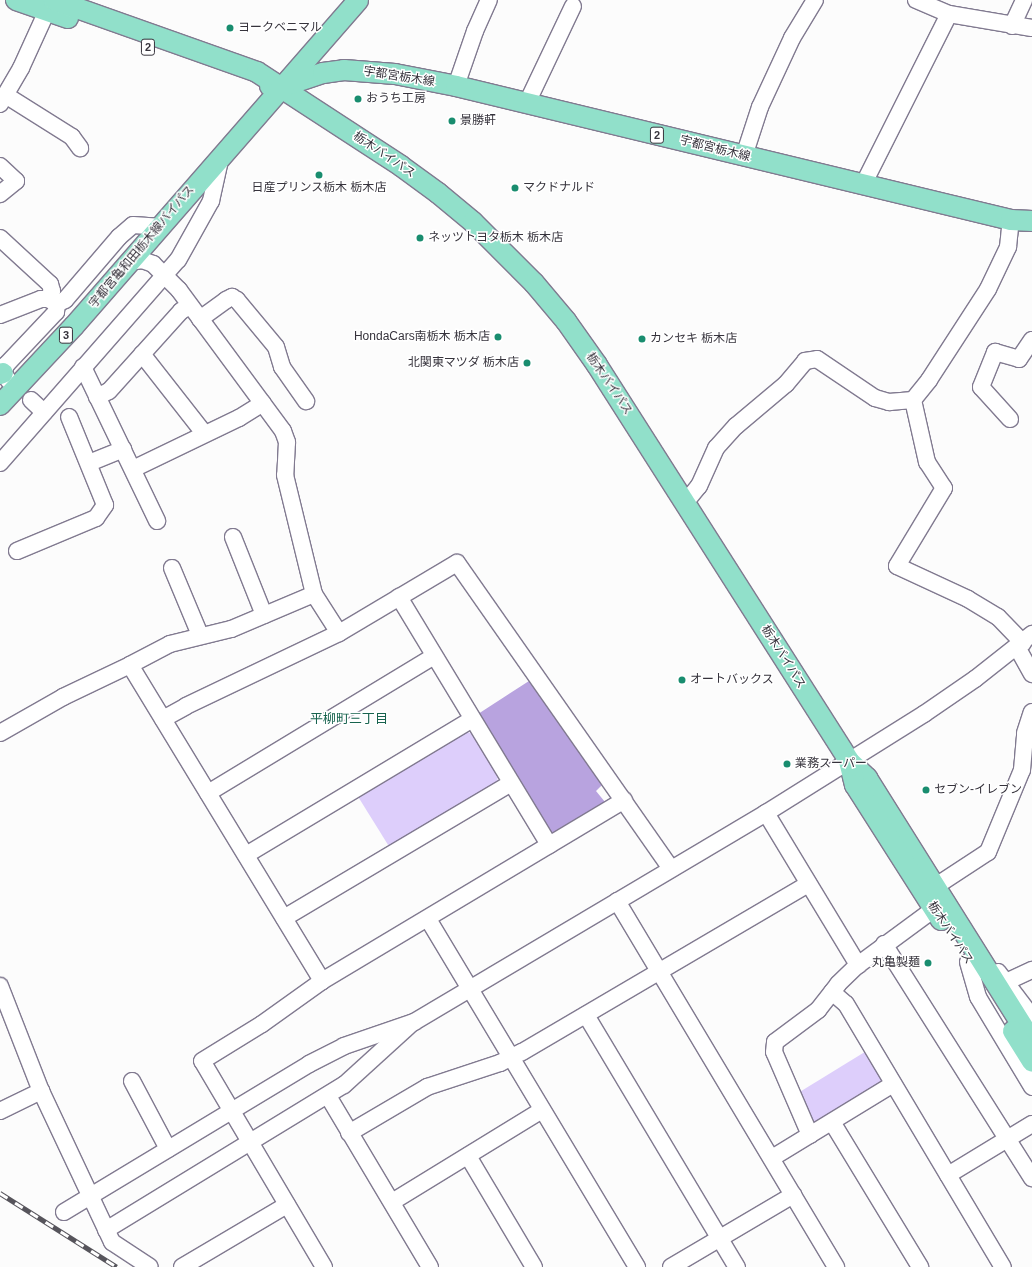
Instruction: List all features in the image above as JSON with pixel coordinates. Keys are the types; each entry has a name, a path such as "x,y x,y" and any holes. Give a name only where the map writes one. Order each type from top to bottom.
{"main road":[{"name":"2","path":"16,0 51,5 257,72 281,87"},
{"name":"3","path":"281,87 358,0"},
{"name":"宇都宮栃木線","path":"281,87 323,73 344,70 395,74 456,86 528,103 1011,220 1032,221"},
{"name":"宇都宮亀和田栃木線バイパス","path":"0,405 130,262 281,87"},
{"name":"栃木バイパス","path":"281,87 407,170 473,222 496,244 566,321 601,371 849,761 867,778 936,886 971,955 1032,1061"},
{"name":"栃木バイパス","path":"849,761 855,785 934,909 971,955 1032,1040"}],"street":[{"path":"456,86 475,31 489,0"},
{"path":"744,156 760,107 792,38 815,0"},
{"path":"916,0 949,14 1012,26 1032,28"},
{"path":"1012,26 1024,0"},
{"path":"51,5 3,100 72,137 80,148"},
{"path":"528,103 573,6"},
{"path":"863,185 949,14"},
{"path":"0,463 164,274 178,260 204,216 216,183 221,156"},
{"path":"0,166 16,182 0,194"},
{"path":"685,503 699,486 716,448 736,426 786,384 805,361 817,359 875,398 889,402 913,400 930,380 988,289 1008,247 1011,220"},
{"path":"0,315 33,301 65,300 119,237 133,225 159,227"},
{"path":"0,238 50,284 56,312 6,366 4,376"},
{"path":"130,262 142,260 153,264 164,274 200,319 283,431 287,442 285,475 314,594 339,633"},
{"path":"200,319 226,300 232,297 237,300 276,347 282,367 306,401"},
{"path":"97,397 109,391 181,311 190,306"},
{"path":"1010,419 981,387 995,352 1019,359 1032,340"},
{"path":"142,354 204,433"},
{"path":"83,367 157,520"},
{"path":"31,400 44,412"},
{"path":"913,400 927,462 944,488 897,566 968,599 998,617 1024,641 1032,674"},
{"path":"133,469 204,433 239,418 263,403"},
{"path":"17,552 96,518 105,505 89,462 69,417"},
{"path":"89,462 123,449"},
{"path":"233,537 264,615"},
{"path":"163,720 186,706 339,633 457,563 671,869"},
{"path":"172,568 200,635"},
{"path":"0,732 63,697 170,644 200,635 231,629 314,594"},
{"path":"399,597 510,783 549,845"},
{"path":"64,1212 344,1046 414,1022 766,813 937,705 1024,641"},
{"path":"208,793 434,656"},
{"path":"130,665 322,981"},
{"path":"936,886 988,852 1022,770 1025,733 1032,712"},
{"path":"246,855 472,719"},
{"path":"284,918 510,783"},
{"path":"324,1267 202,1061 262,1024 322,981 428,919 624,800"},
{"path":"766,813 858,965"},
{"path":"349,1133 427,1087 512,1058 808,884"},
{"path":"617,901 660,970 836,1267"},
{"path":"810,1135 773,1048 780,1037 818,1010 832,992 858,965 884,944 934,909"},
{"path":"428,919 637,1267"},
{"path":"884,944 910,988 1008,1138 1032,1178"},
{"path":"971,955 1006,982 1032,1017"},
{"path":"971,955 978,997 1032,1087"},
{"path":"1006,982 1032,970"},
{"path":"0,986 41,1091 89,1197 106,1230 115,1245 150,1267"},
{"path":"832,992 846,1004 1003,1267"},
{"path":"586,1015 737,1267"},
{"path":"106,1230 328,1096 353,1079 414,1022"},
{"path":"132,1081 168,1150"},
{"path":"772,1158 893,1084"},
{"path":"0,1111 41,1091"},
{"path":"328,1096 430,1267"},
{"path":"392,1202 542,1110"},
{"path":"832,1122 920,1267"},
{"path":"948,1175 1032,1124"},
{"path":"468,1156 534,1267"},
{"path":"670,1267 793,1195"},
{"path":"182,1267 288,1205"}],"shaded area":[{"path":"529,681 602,785 596,791 605,802 556,834 548,831 478,714"},
{"path":"464,731 473,734 498,774 497,784 390,848 357,795"},
{"path":"868,1050 883,1077 881,1086 818,1123 810,1121 798,1093"}],"railway":[{"path":"0,1193 117,1267"}],"place":[{"name":"ヨークベニマル","path":"230,28"},
{"name":"おうち工房","path":"358,99"},
{"name":"景勝軒","path":"452,121"},
{"name":"日産プリンス栃木 栃木店","path":"319,175"},
{"name":"マクドナルド","path":"515,188"},
{"name":"ネッツトヨタ栃木 栃木店","path":"420,238"},
{"name":"HondaCars南栃木 栃木店","path":"498,337"},
{"name":"カンセキ 栃木店","path":"642,339"},
{"name":"北関東マツダ 栃木店","path":"527,363"},
{"name":"オートバックス","path":"682,680"},
{"name":"業務スーパー","path":"787,764"},
{"name":"セブン-イレブン","path":"926,790"},
{"name":"丸亀製麺","path":"928,963"}],"district":[{"name":"平柳町三丁目","path":"349,719"}]}
